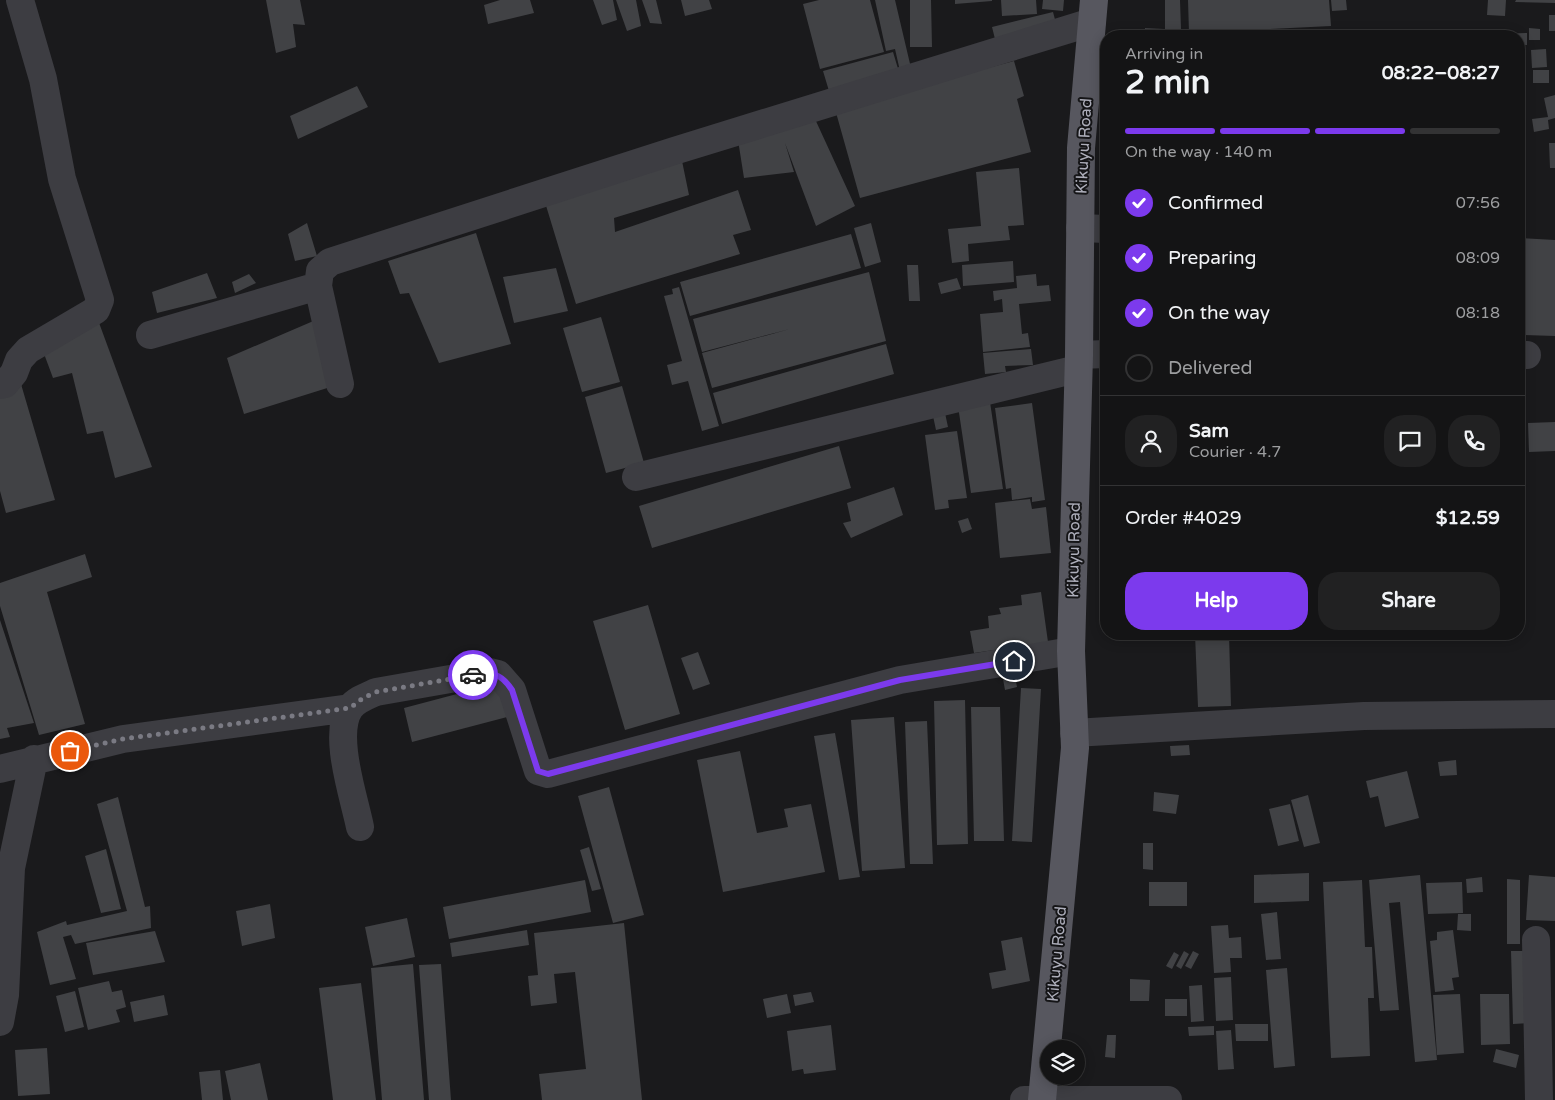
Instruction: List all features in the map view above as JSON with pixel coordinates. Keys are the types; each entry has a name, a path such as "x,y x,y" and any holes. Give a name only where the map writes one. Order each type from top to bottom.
{"main road":[{"name":"Kikuyu Road","path":"1036,1100 1075,748 1071,651 1078,362 1093,228 1081,148 1093,11"}],"street":[{"path":"0,385 4,384 14,372 19,360 28,350 68,329 96,310 100,300 62,179 43,79 20,0"},
{"path":"340,384 318,286 320,271 330,262 666,154 1093,11"},
{"path":"150,335 318,286"},
{"path":"636,477 1100,356"},
{"path":"360,826 342,742 344,721 350,708 363,698 376,692 490,672 498,674 512,690 538,771 548,774 900,680 1071,651"},
{"path":"0,769 34,759 123,739 350,708"},
{"path":"1074,733 1364,716 1555,714"},
{"path":"0,1022 5,995 11,868 34,759"},
{"path":"1536,940 1539,1100"},
{"path":"1036,1100 1168,1100"}],"building":[{"path":"266,0 300,0 305,25 293,24 296,47 276,53"},
{"path":"500,0 530,0 534,13 488,24 484,5"},
{"path":"593,0 613,0 617,20 602,25"},
{"path":"616,0 636,0 641,26 627,31"},
{"path":"642,0 656,0 662,24 650,23"},
{"path":"681,0 709,0 712,9 685,16"},
{"path":"819,0 870,0 884,52 820,69 803,4"},
{"path":"875,0 895,0 911,68 900,71 895,49 886,51"},
{"path":"910,0 931,0 932,47 910,47"},
{"path":"955,0 992,0 992,1 955,4"},
{"path":"1001,0 1036,0 1037,14 1002,16"},
{"path":"1043,0 1064,0 1063,11 1042,9"},
{"path":"1165,0 1180,0 1181,29 1165,30"},
{"path":"1188,0 1329,0 1331,26 1250,30 1189,30"},
{"path":"1331,0 1346,0 1347,10 1332,11"},
{"path":"1488,0 1506,0 1505,16 1487,15"},
{"path":"1516,0 1555,0 1555,3 1515,2"},
{"path":"1053,12 1057,27 996,43 992,27"},
{"path":"1549,15 1555,15 1555,31 1549,31"},
{"path":"1145,28 1164,29 1164,30 1145,30"},
{"path":"1529,28 1540,29 1540,40 1529,40"},
{"path":"1525,33 1527,33 1527,45 1525,45"},
{"path":"1546,49 1547,67 1532,68 1531,50"},
{"path":"893,52 899,72 829,91 823,71"},
{"path":"1014,61 1024,96 1017,99 1031,152 860,198 835,109"},
{"path":"1533,70 1549,70 1549,83 1533,83"},
{"path":"357,86 368,107 298,139 290,116"},
{"path":"1555,95 1555,118 1548,120 1549,129 1534,132 1532,119 1548,117 1544,98"},
{"path":"815,119 855,206 816,226 785,143 794,172 744,178 738,140"},
{"path":"1549,143 1555,143 1555,168 1550,168"},
{"path":"681,156 689,195 614,218 615,232 738,190 751,230 733,235 740,254 576,304 544,199"},
{"path":"1019,168 1024,225 1008,226 1010,240 968,244 969,261 952,263 948,229 981,226 976,172"},
{"path":"307,223 317,256 295,261 288,234"},
{"path":"871,223 881,262 865,267 854,228"},
{"path":"476,233 511,344 439,363 409,293 400,294 388,261"},
{"path":"851,234 861,268 690,316 680,282"},
{"path":"1525,238 1555,240 1555,336 1525,335"},
{"path":"1013,261 1014,282 963,286 962,265"},
{"path":"907,265 918,265 920,301 909,301"},
{"path":"556,268 568,311 514,323 503,277"},
{"path":"869,272 886,341 712,388 702,353 790,329 702,352 693,319"},
{"path":"207,273 217,298 157,313 152,292"},
{"path":"249,274 256,283 235,293 232,282"},
{"path":"1036,274 1037,286 1049,285 1051,301 1019,304 1022,334 1028,333 1030,347 983,352 980,314 1003,312 1002,299 994,301 993,291 1017,288 1016,276"},
{"path":"957,278 961,289 941,294 938,283"},
{"path":"679,287 719,426 702,431 688,381 672,385 667,365 682,361 664,296 673,294 672,289"},
{"path":"325,316 340,384 244,414 227,358"},
{"path":"601,317 620,382 582,392 563,328"},
{"path":"98,320 152,467 115,478 103,431 87,434 72,373 53,378 40,343"},
{"path":"886,344 894,374 722,424 713,393"},
{"path":"1031,349 1033,365 1005,366 1006,372 985,374 983,353"},
{"path":"21,384 55,500 6,513 0,491 0,392"},
{"path":"622,386 644,463 606,473 585,397"},
{"path":"990,402 1003,489 971,493 958,406"},
{"path":"1032,403 1045,500 1032,502 1032,497 1012,500 1011,488 1006,489 995,408"},
{"path":"945,413 948,427 936,430 933,416"},
{"path":"1555,422 1555,451 1529,452 1528,423"},
{"path":"957,431 967,498 948,500 949,508 935,510 925,435"},
{"path":"839,446 851,488 652,548 639,506"},
{"path":"894,487 903,515 851,538 843,523 851,521 847,503"},
{"path":"1030,499 1032,509 1046,507 1051,553 1000,558 995,503"},
{"path":"968,518 972,529 962,533 958,521"},
{"path":"85,554 92,577 47,592 85,724 39,735 0,606 0,583"},
{"path":"1041,592 1048,642 974,653 970,631 989,628 988,616 1001,614 999,608 1022,605 1021,595"},
{"path":"648,605 680,714 625,730 593,621"},
{"path":"0,620 34,723 7,728 10,737 0,739"},
{"path":"1195,640 1229,640 1231,706 1198,707"},
{"path":"698,652 710,684 693,690 681,658"},
{"path":"1015,676 1017,687 1005,690 1003,679"},
{"path":"506,681 519,714 412,742 404,708"},
{"path":"1021,688 1041,689 1032,842 1012,841"},
{"path":"965,700 968,844 937,845 934,701"},
{"path":"971,707 1000,707 1004,841 974,841"},
{"path":"894,717 905,868 862,871 851,720"},
{"path":"927,721 933,864 910,864 905,722"},
{"path":"835,733 860,877 839,880 814,736"},
{"path":"1189,745 1190,755 1171,756 1170,746"},
{"path":"740,751 757,833 788,827 784,809 811,804 825,872 723,892 697,760"},
{"path":"1456,760 1457,775 1440,776 1438,762"},
{"path":"1407,771 1419,818 1385,827 1378,796 1370,798 1366,781"},
{"path":"609,787 644,915 613,923 578,796"},
{"path":"1154,792 1179,795 1176,814 1153,811"},
{"path":"1308,795 1320,843 1304,847 1291,800"},
{"path":"118,797 145,907 150,906 151,928 75,944 71,935 63,937 76,979 50,985 37,932 66,921 67,925 127,911 97,804"},
{"path":"1290,804 1299,841 1278,846 1269,809"},
{"path":"1143,843 1153,843 1153,870 1143,869"},
{"path":"589,847 601,889 592,891 580,850"},
{"path":"106,849 121,909 101,913 85,856"},
{"path":"1309,873 1309,901 1254,903 1254,875"},
{"path":"1420,875 1437,1060 1415,1062 1400,902 1389,903 1399,1010 1380,1011 1369,880"},
{"path":"1529,875 1555,877 1555,921 1526,920"},
{"path":"1482,877 1483,892 1467,893 1466,879"},
{"path":"1507,879 1520,880 1520,944 1507,944"},
{"path":"585,880 591,912 449,939 443,907"},
{"path":"1362,880 1365,947 1372,947 1374,998 1368,998 1370,1056 1331,1058 1323,882"},
{"path":"1149,882 1187,882 1187,906 1149,906"},
{"path":"1462,882 1463,913 1428,914 1426,883"},
{"path":"270,904 275,938 242,946 236,911"},
{"path":"1277,912 1281,959 1266,960 1261,914"},
{"path":"1458,914 1471,914 1471,931 1457,930"},
{"path":"407,918 415,957 373,966 365,927"},
{"path":"624,923 642,1100 542,1100 539,1074 586,1069 575,972 554,974 557,1003 531,1006 528,976 538,975 534,933"},
{"path":"1228,925 1229,938 1241,937 1242,958 1230,958 1231,972 1214,973 1211,926"},
{"path":"527,930 529,945 452,957 450,943"},
{"path":"1453,930 1459,977 1452,978 1454,990 1435,992 1430,941 1437,940 1437,932"},
{"path":"155,931 165,962 93,975 86,943"},
{"path":"1022,937 1030,981 992,989 989,973 1006,970 1001,941"},
{"path":"1184,951 1189,954 1181,969 1176,966"},
{"path":"1193,951 1199,954 1191,969 1185,966"},
{"path":"1511,951 1530,951 1532,1023 1513,1024"},
{"path":"1174,952 1179,955 1172,969 1166,966"},
{"path":"413,964 424,1100 382,1100 371,968"},
{"path":"441,964 451,1100 429,1100 419,965"},
{"path":"1287,968 1295,1066 1274,1068 1266,970"},
{"path":"1231,977 1233,1020 1216,1021 1214,978"},
{"path":"1130,979 1150,980 1149,1001 1130,1001"},
{"path":"109,981 112,992 122,990 126,1007 116,1010 120,1022 88,1030 78,988"},
{"path":"361,983 376,1100 333,1100 319,988"},
{"path":"1202,985 1204,1021 1191,1022 1189,986"},
{"path":"75,991 84,1027 65,1032 56,996"},
{"path":"811,992 814,1002 795,1006 793,995"},
{"path":"787,994 791,1013 767,1018 763,999"},
{"path":"1460,994 1464,1053 1437,1055 1433,995"},
{"path":"1480,994 1509,994 1510,1044 1481,1045"},
{"path":"164,995 168,1015 134,1022 130,1002"},
{"path":"1165,999 1187,999 1187,1016 1165,1016"},
{"path":"1235,1024 1268,1024 1268,1041 1236,1041"},
{"path":"831,1025 836,1070 804,1074 803,1069 792,1071 787,1031"},
{"path":"1214,1026 1214,1035 1189,1036 1188,1027"},
{"path":"1231,1030 1234,1069 1218,1070 1216,1031"},
{"path":"1107,1035 1116,1035 1115,1058 1105,1057"},
{"path":"47,1048 50,1094 18,1096 15,1050"},
{"path":"1496,1049 1519,1055 1516,1068 1493,1062"},
{"path":"260,1063 268,1100 231,1100 225,1071"},
{"path":"220,1070 223,1100 202,1100 199,1072"}],"way so far":[{"path":"70,751 123,739 350,708 363,698 376,692 473,675"}],"route":[{"path":"473,675 490,672 498,674 506,681 512,690 538,771 542,774 548,774 900,680 1014,661"}]}
